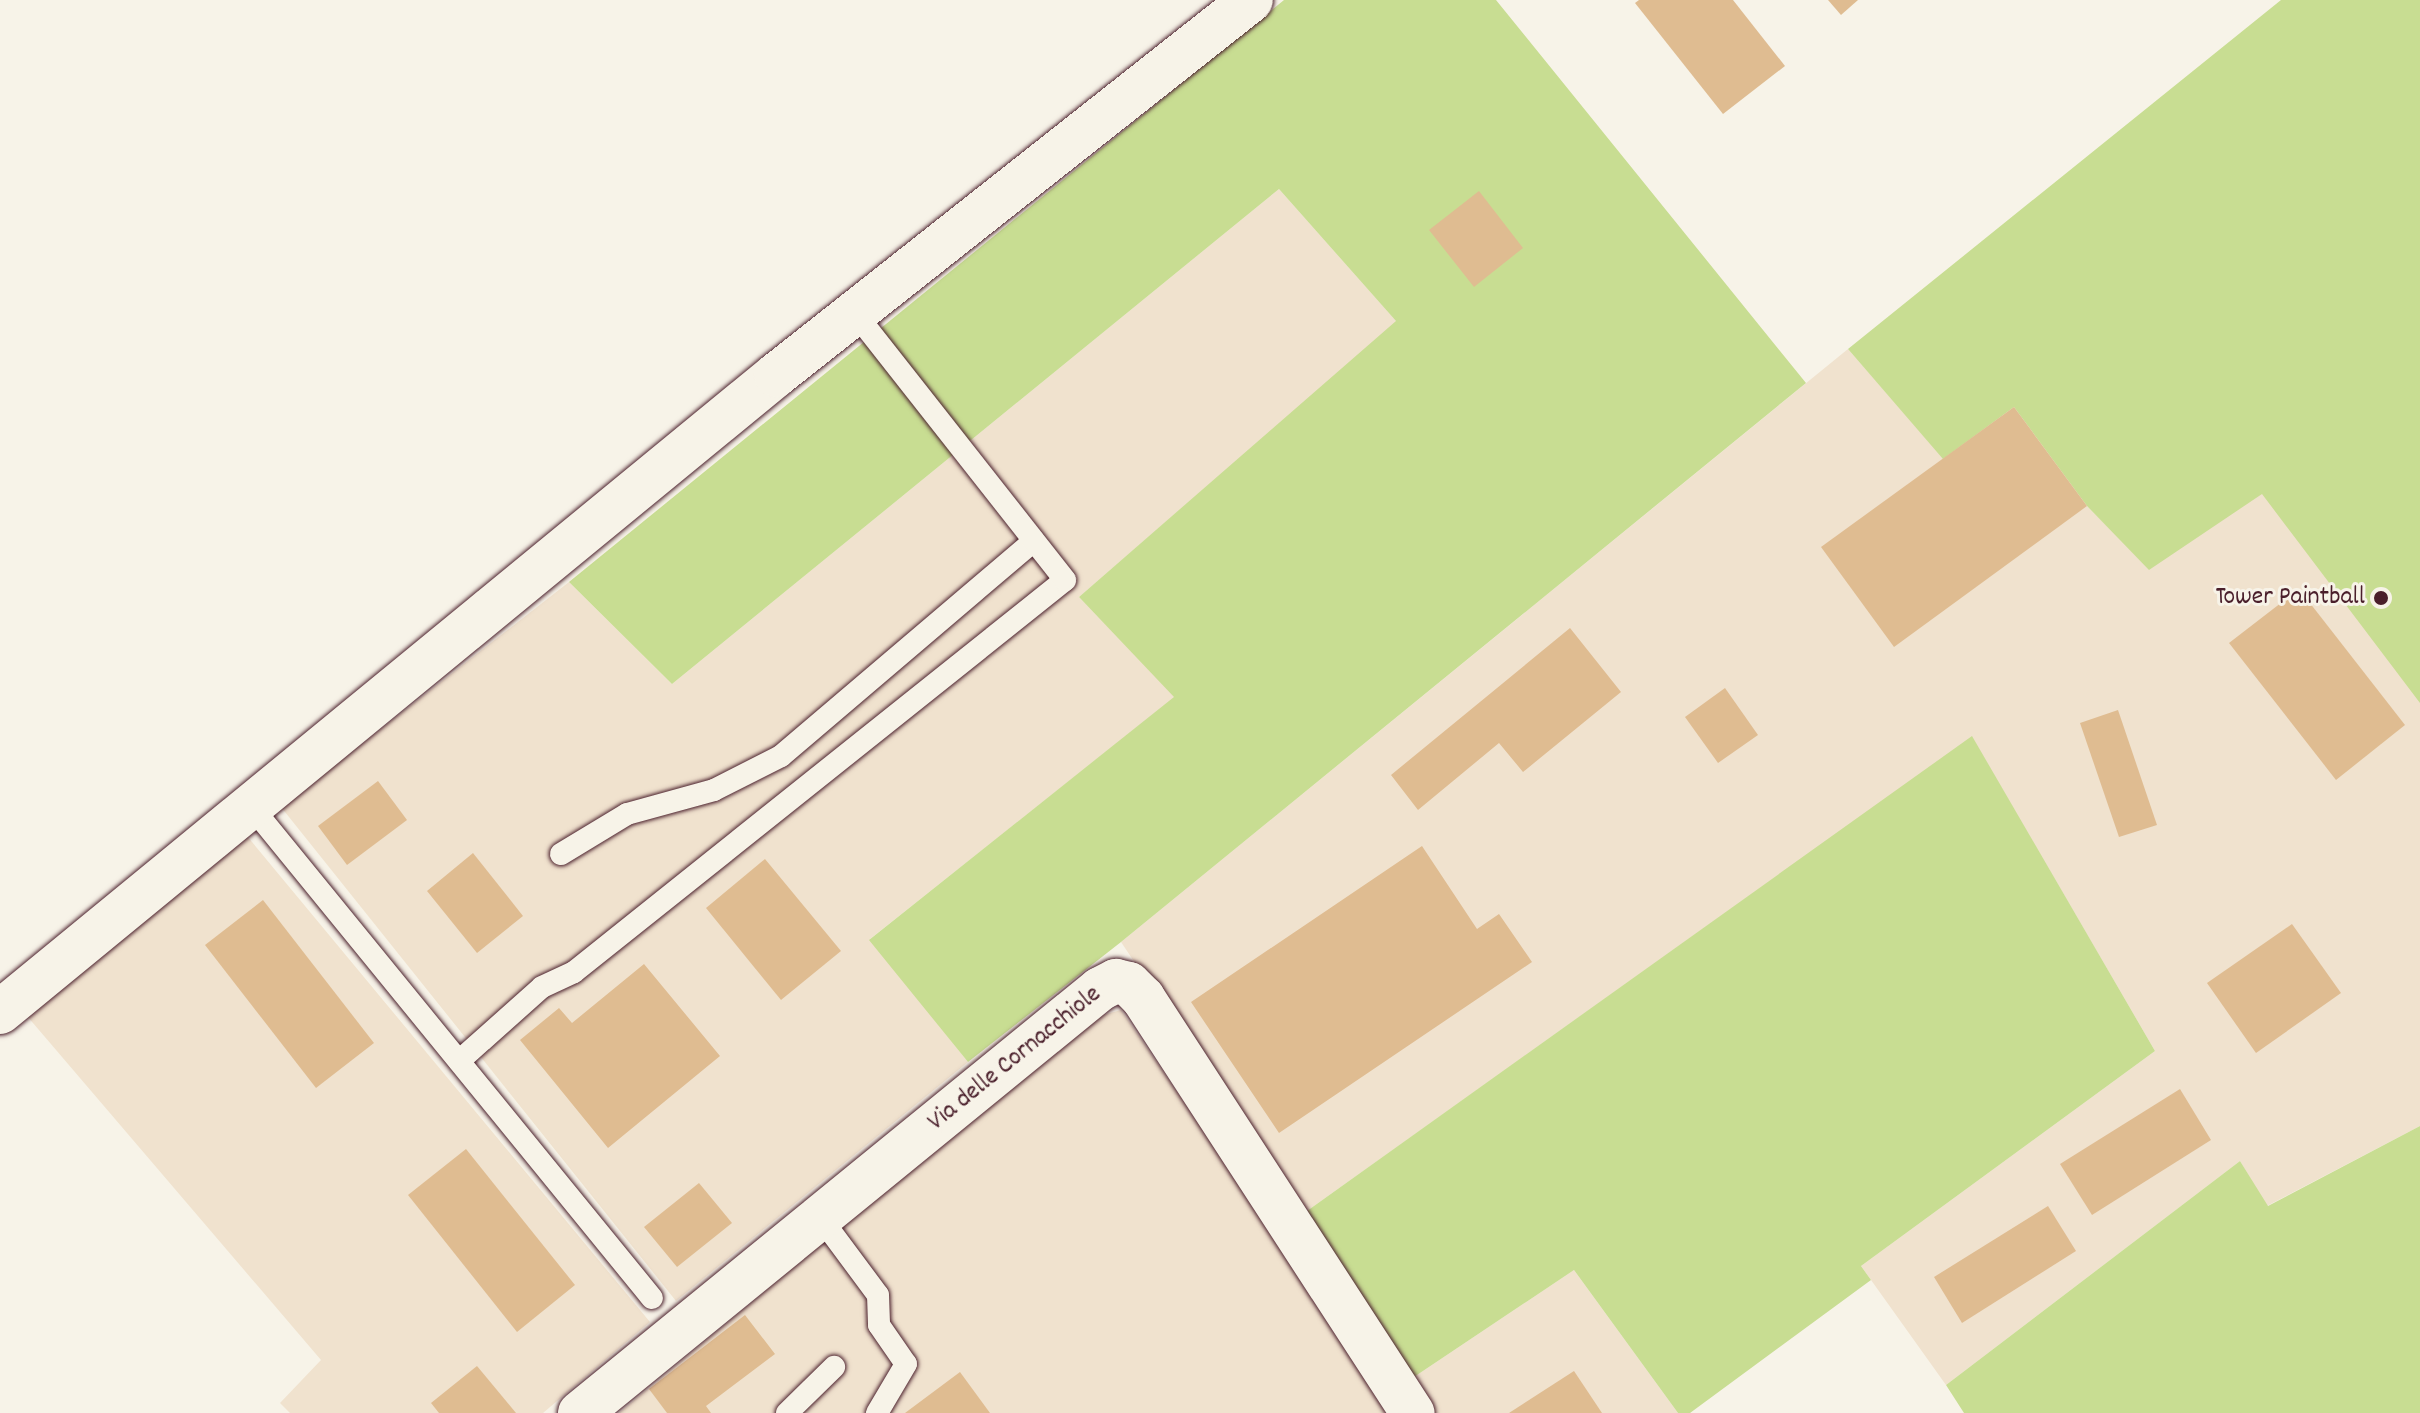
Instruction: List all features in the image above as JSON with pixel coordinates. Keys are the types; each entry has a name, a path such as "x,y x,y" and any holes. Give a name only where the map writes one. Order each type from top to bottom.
{"street":[{"path":"0,1012 855,313 1251,0"},
{"name":"Via delle Cornacchiole","path":"580,1413 1100,989 1123,981 1143,998 1413,1413"}],"lane":[{"path":"459,1061 542,987 574,972 1065,580 855,313"},
{"path":"561,854 627,814 714,790 781,756 1034,541"},
{"path":"250,805 652,1298"},
{"path":"820,1217 878,1295 879,1325 906,1364 877,1413"},
{"path":"787,1413 834,1367"}],"shaded area":[{"path":"1279,189 1397,322 1079,597 1175,697 870,939 968,1062 676,1301 281,807 569,582 672,684"},
{"path":"1848,349 1943,458 2014,407 2087,506 2149,569 2420,387 2420,1126 2267,1206 2240,1161 1946,1385 1861,1266 2155,1051 1972,737 1307,1211 1277,1175 1121,942"},
{"path":"247,836 650,1322 543,1413 290,1413 280,1403 321,1360 27,1016"},
{"path":"1121,1010 1397,1413 619,1413 1092,1018"},
{"path":"1574,1270 1678,1413 1434,1413 1411,1379"}],"green space":[{"path":"1284,0 1496,0 1806,383 1121,942 968,1062 869,940 1174,697 1079,597 1396,321 1279,189 672,684 569,582"},
{"path":"2281,0 2420,0 2420,703 2262,494 2149,570 2087,506 2014,407 1943,459 1848,349"},
{"path":"1972,736 2155,1051 1861,1266 1871,1280 1690,1413 1678,1413 1574,1270 1411,1379 1307,1211"},
{"path":"2420,1126 2420,1413 1964,1413 1946,1385 2240,1161 2268,1206"}],"building":[{"path":"1639,0 1733,0 1785,66 1723,114 1635,3"},
{"path":"1828,0 1858,0 1841,15"},
{"path":"1479,191 1523,248 1474,287 1429,230"},
{"path":"2014,407 2087,506 1894,647 1821,547"},
{"path":"2299,589 2405,725 2336,780 2229,643"},
{"path":"1570,628 1621,692 1523,772 1499,743 1418,810 1391,775"},
{"path":"1725,688 1758,735 1718,763 1685,717"},
{"path":"2118,710 2157,825 2119,837 2080,723"},
{"path":"378,781 407,820 347,865 318,826"},
{"path":"1422,846 1477,929 1499,914 1532,962 1279,1133 1191,1002"},
{"path":"473,853 523,916 477,953 427,891"},
{"path":"765,859 841,951 781,1000 706,908"},
{"path":"263,900 374,1043 316,1088 205,945"},
{"path":"2292,924 2341,993 2256,1053 2207,983"},
{"path":"644,964 720,1056 608,1148 520,1040 559,1008 572,1023"},
{"path":"2180,1089 2211,1140 2092,1215 2060,1164"},
{"path":"466,1149 575,1285 517,1332 408,1195"},
{"path":"699,1183 732,1223 677,1267 644,1227"},
{"path":"2048,1206 2076,1251 1962,1323 1934,1277"},
{"path":"745,1315 775,1354 706,1406 711,1413 667,1413 649,1389"},
{"path":"477,1366 516,1413 439,1413 431,1403"},
{"path":"1574,1371 1602,1413 1509,1413"},
{"path":"960,1372 990,1413 905,1413"}],"place":[{"name":"Tower Paintball","path":"2381,598"}]}
